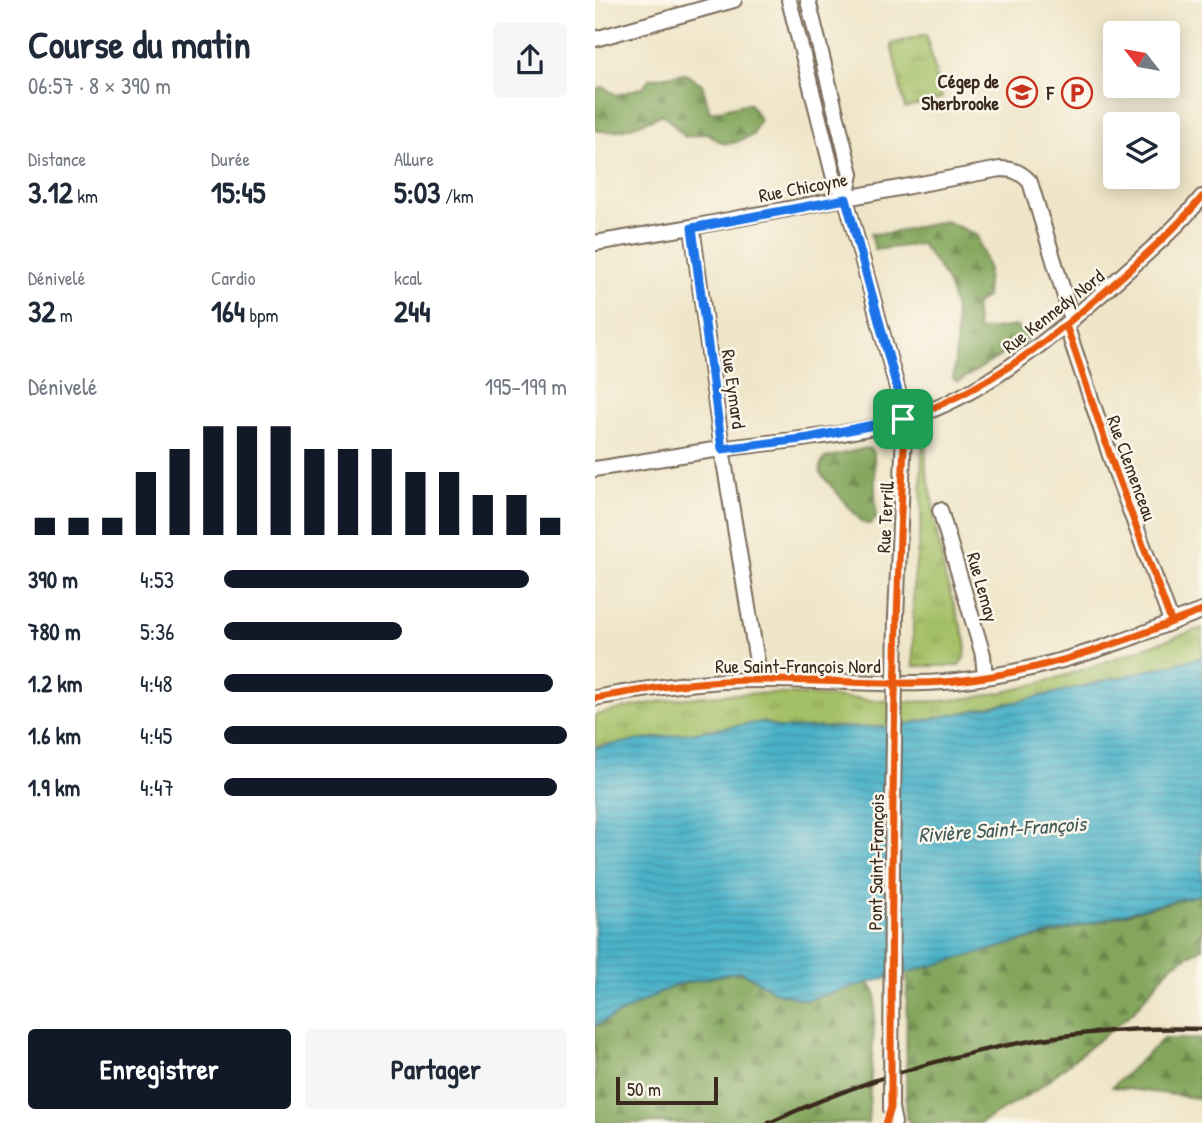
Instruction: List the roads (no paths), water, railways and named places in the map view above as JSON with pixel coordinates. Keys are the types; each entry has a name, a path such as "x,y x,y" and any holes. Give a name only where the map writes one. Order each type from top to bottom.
{"street":[{"path":"595,38 734,0"},
{"name":"Rue Terrill","path":"789,0 834,178 846,199 899,395 904,446 896,617"},
{"name":"Rue Terrill","path":"808,0 851,174 846,199"},
{"name":"Rue Chicoyne","path":"595,243 692,228 1000,169 1018,172"},
{"name":"Rue Clemenceau","path":"1018,172 1030,182 1069,323 1114,467 1171,621"},
{"name":"Rue Kennedy Nord","path":"595,469 809,438 925,412 964,394 1069,323 1163,239 1202,197"},
{"name":"Rue Eymard","path":"692,228 722,449 760,680"},
{"name":"Rue Lemay","path":"940,510 983,655 985,677"},
{"name":"Rue Saint-François Nord","path":"595,698 674,684 760,680 923,683 985,677 1060,660 1123,641 1202,611"},
{"name":"Pont Saint-François","path":"891,1118 891,879 896,617"}],"water":[{"name":"Rivière Saint-François","path":"1202,657 1202,894 805,1000 776,992 741,971 675,985 595,1026 595,747 762,722 779,728 892,727 1038,697"}],"railway":[{"path":"769,1123 872,1081 980,1051 1091,1033 1202,1029"}],"place":[{"name":"Cégep de Sherbrooke","path":"1022,92"},
{"name":"F","path":"1077,93"}]}
